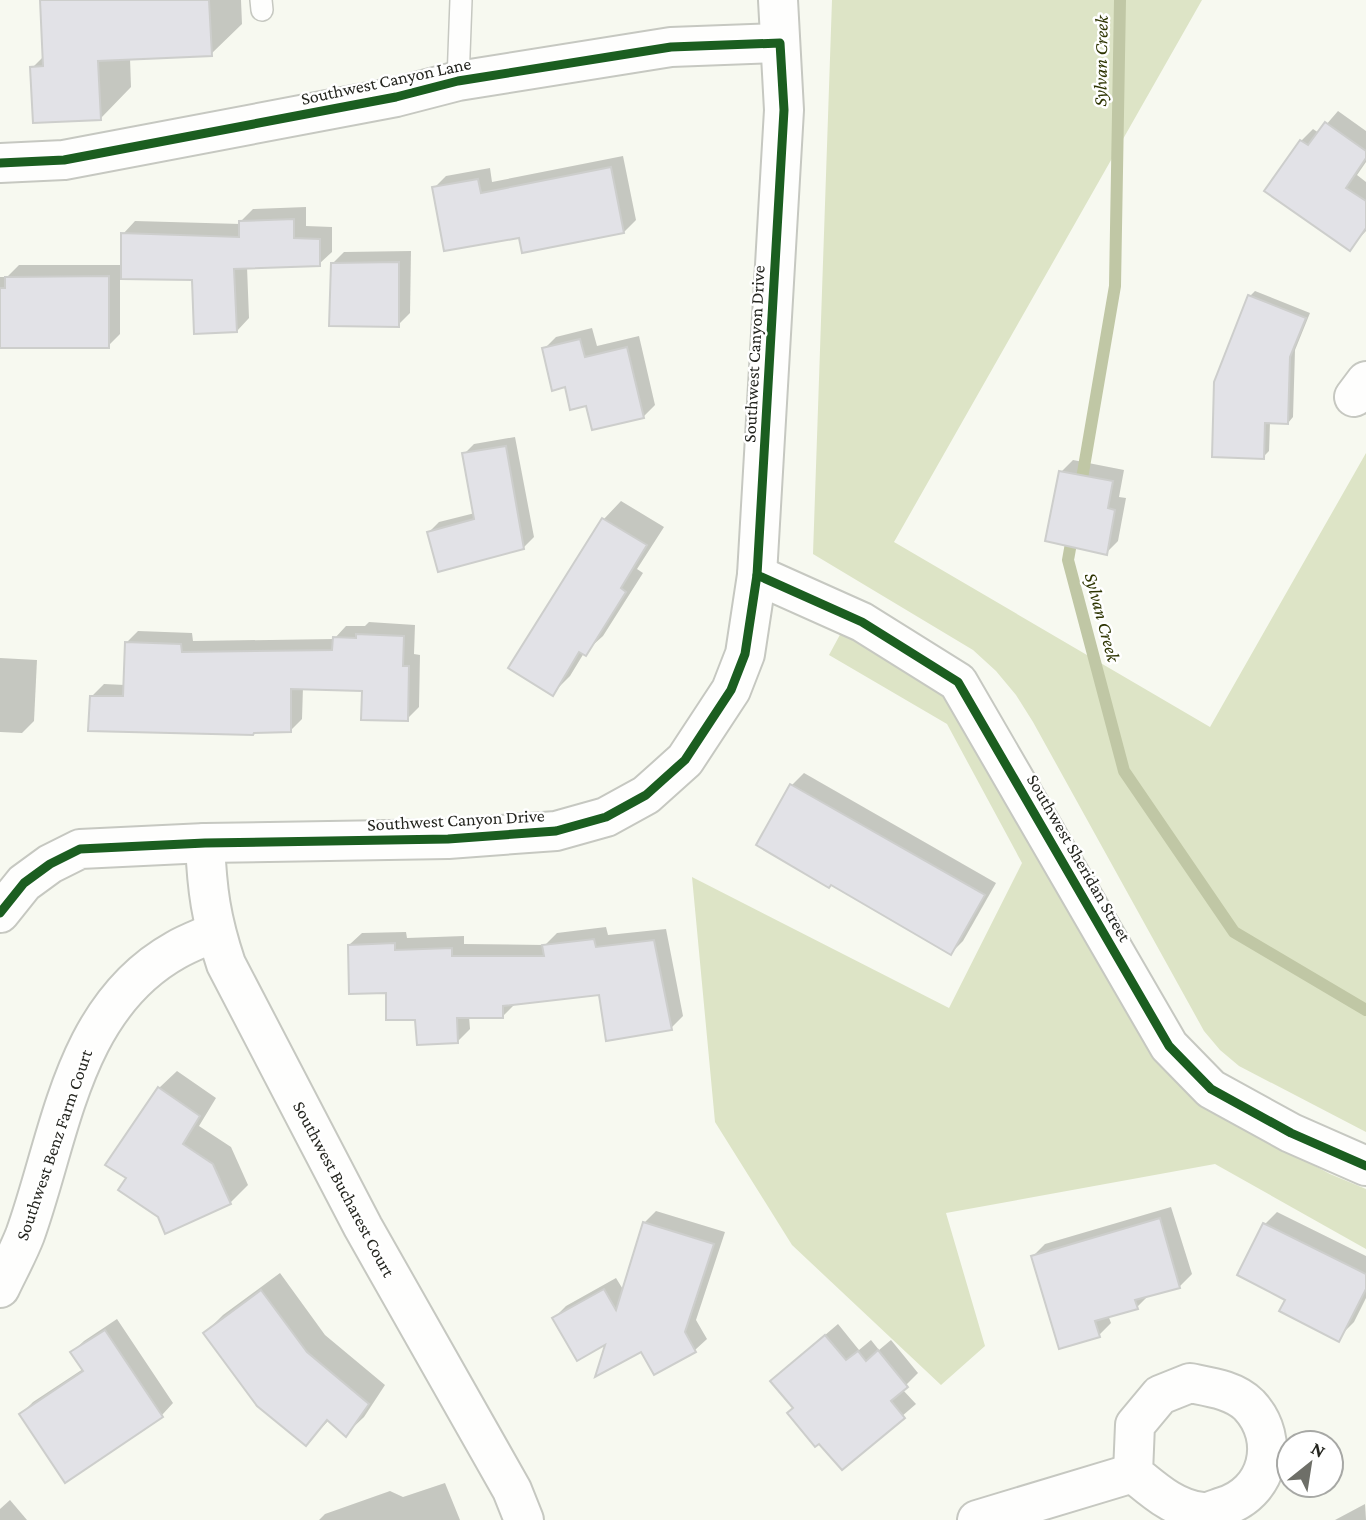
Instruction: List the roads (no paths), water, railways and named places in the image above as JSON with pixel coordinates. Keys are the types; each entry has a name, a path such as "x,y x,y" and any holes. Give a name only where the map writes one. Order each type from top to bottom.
{"street":[{"name":"Southwest Canyon Drive","path":"0,913 24,883 50,864 80,849 205,843 448,839 556,831 607,817 646,794 685,760 731,690 745,654 757,575 784,110 778,0"},
{"name":"Southwest Canyon Lane","path":"0,163 64,160 396,97 457,81 671,47 780,43"},
{"name":"Southwest Sheridan Street","path":"757,575 862,622 958,682 1169,1046 1211,1089 1292,1133 1366,1166"},
{"name":"Southwest Bucharest Court","path":"205,843 208,897 215,932 226,964 363,1227 512,1490 524,1520"},
{"name":"Southwest Benz Farm Court","path":"0,1288 24,1237 72,1083 90,1040 109,1011 155,964 176,950 215,932"},
{"path":"977,1520 1133,1473"}],"lane":[{"path":"457,81 461,0"}],"waterway":[{"name":"Sylvan Creek","path":"1080,490 1115,286 1120,0"},
{"name":"Sylvan Creek","path":"1073,532 1068,560 1124,771 1234,932 1366,1010"}]}
